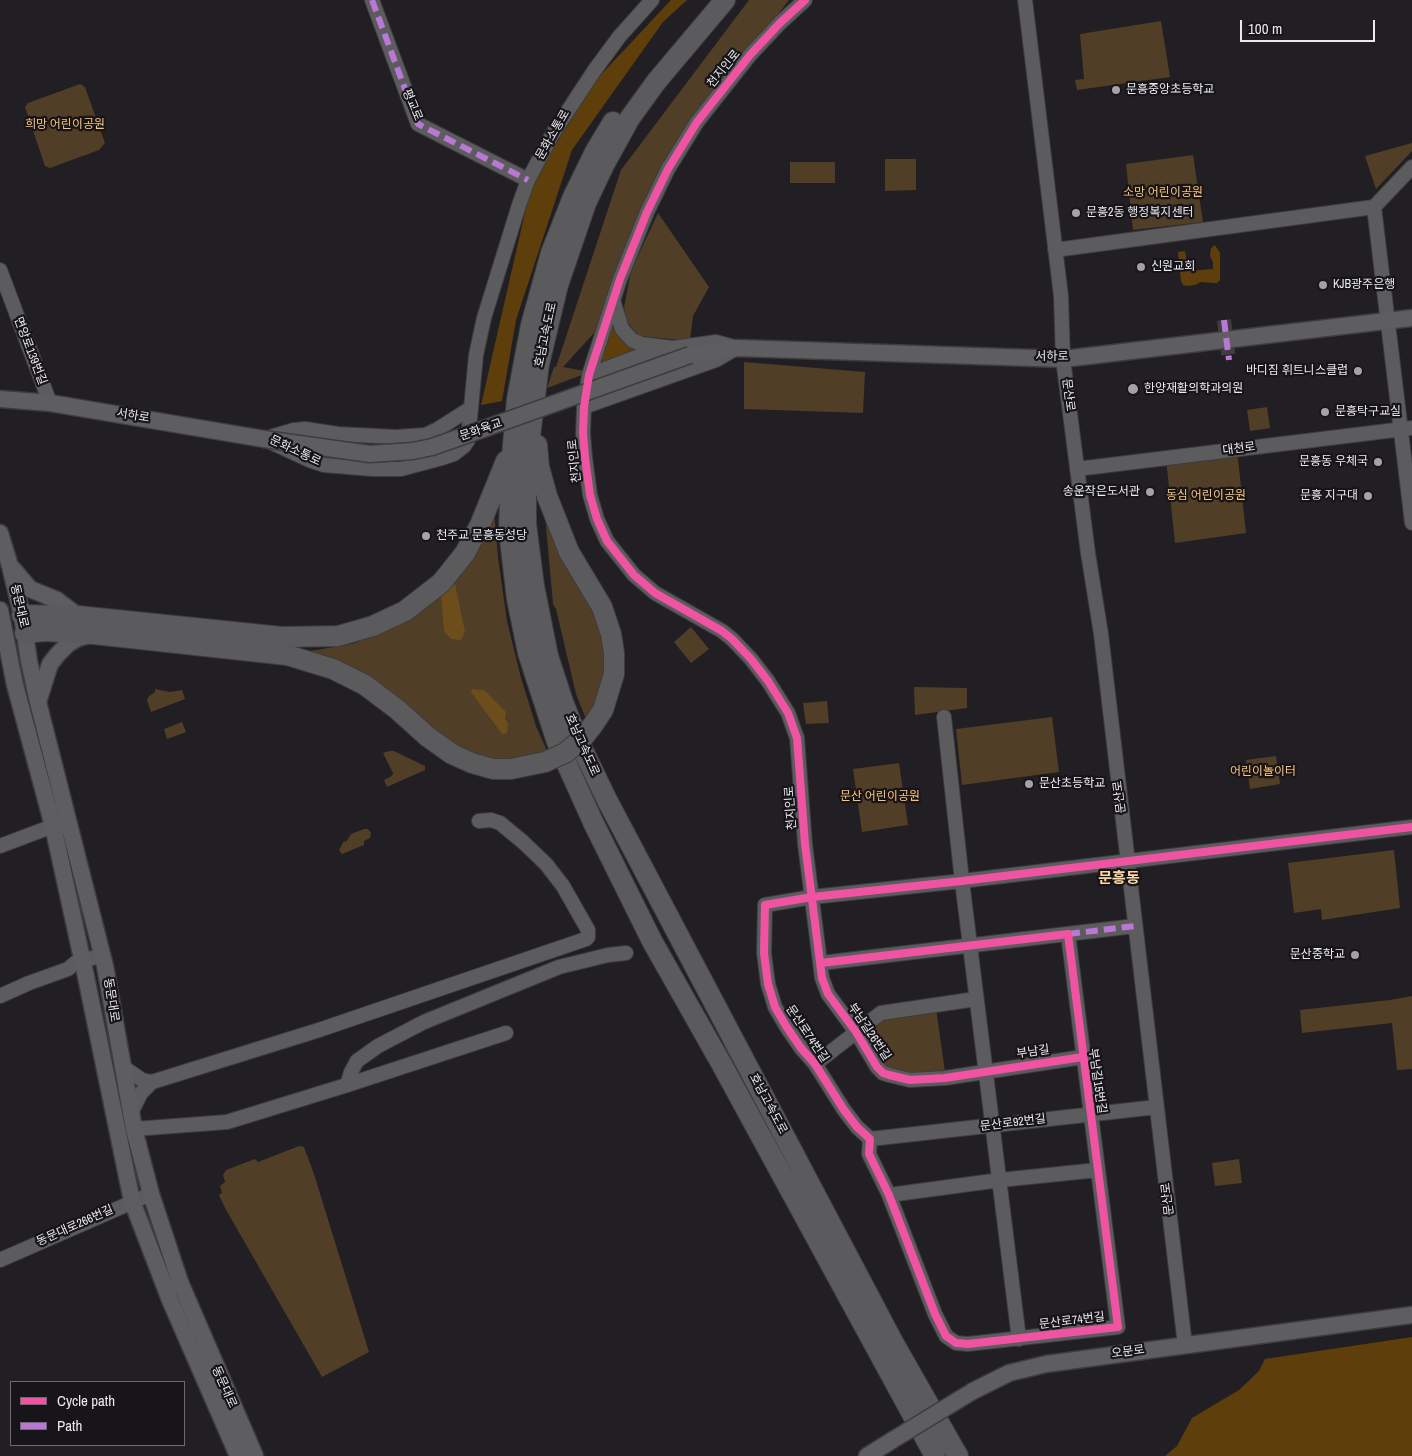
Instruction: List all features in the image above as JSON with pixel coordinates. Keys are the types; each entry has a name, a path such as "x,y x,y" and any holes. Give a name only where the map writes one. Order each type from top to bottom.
{"highway":[{"name":"호남고속도로","path":"707,0 688,20 634,90 595,152 573,197 551,253 531,325 517,399 509,531 517,599 528,653 557,742 593,822 652,941 721,1063 935,1456"},
{"name":"호남고속도로","path":"725,0 656,82 630,118 586,203 558,285 539,364 526,469 526,524 534,586 548,656 579,742 636,857 893,1342 958,1456"},
{"path":"8,625 45,631 94,634 287,656 333,669 365,685 398,710 428,737 452,754 472,763 493,768 510,769 545,762 565,752 582,739 603,710 614,674 614,653 611,634 602,607 569,552 547,496 539,467 536,430 541,383 561,300 580,242 604,182 604,165"},
{"path":"8,625 78,616 282,637 338,636 373,626 405,611 441,583 465,553 480,525 513,446"},
{"path":"947,1437 962,1456"}],"main road":[{"name":"서하로","path":"690,355 738,348 1063,358 1412,318"},
{"name":"문화육교","path":"264,439 370,454 413,452 432,447 690,355"},
{"name":"서하로","path":"0,399 50,403 264,439"},
{"name":"동문대로","path":"0,533 10,566 8,625 15,685 53,826 132,1201 170,1300 238,1456"},
{"path":"10,566 30,589 57,600 78,616"},
{"name":"동문대로","path":"8,625 29,661 104,961 132,1121 150,1194 180,1282 255,1456"},
{"path":"38,702 50,664 58,654 68,644 78,638 94,634"},
{"path":"0,672 15,685"},
{"name":"오문로","path":"867,1456 974,1391 1009,1373 1025,1368 1412,1315"},
{"path":"214,1402 227,1412 238,1436 245,1434"}],"street":[{"name":"평교로","path":"372,0 418,124 528,180"},
{"name":"문화소통로","path":"264,439 324,465 372,469 400,469 454,454 464,446 468,440 476,355 484,318 528,180 552,135 594,71 619,37 652,0"},
{"name":"천지인로","path":"805,0 750,55 696,122 668,169 647,212 620,278 588,375 584,407 584,457 590,494 597,519 615,553 634,575 655,593 722,631 732,639 768,681 788,713 797,738 805,844 812,897"},
{"name":"문산로","path":"1025,0 1061,299 1063,358 1089,562 1101,634 1185,1345"},
{"path":"1055,250 1374,207 1412,166"},
{"path":"1374,207 1388,321 1406,429 1412,523"},
{"name":"면앙로139번길","path":"0,270 50,403"},
{"path":"613,300 622,329 632,340 641,344 673,348 716,342 738,348"},
{"path":"588,375 661,348"},
{"path":"584,407 716,360 738,348"},
{"name":"문화소통로","path":"264,439 294,430 305,429 367,436 425,435 471,408"},
{"name":"대천로","path":"1077,469 1406,429"},
{"path":"944,717 976,1000 1019,1339"},
{"path":"480,821 491,820 500,823 546,864 563,886 588,930 588,937 586,939 333,1025 152,1082 141,1093 132,1121 227,1122 506,1033"},
{"path":"0,846 53,826"},
{"name":"문산로74번길","path":"1118,1328 968,1344 956,1343 946,1336 935,1314 889,1195 869,1154 870,1139 857,1127 844,1110 815,1064 801,1048 786,1026 773,999 768,984 764,953 764,904 812,897 962,882 1128,860 1412,827"},
{"name":"부남길26번길","path":"812,897 822,978 828,994 883,1073 910,1080 945,1078 986,1070"},
{"path":"821,963 1135,926"},
{"name":"부남길15번길","path":"1068,934 1118,1328"},
{"path":"347,1085 351,1072 358,1061 378,1046 424,1022 559,968 608,955 626,953"},
{"path":"0,996 29,983 68,970 75,963 84,966 104,961"},
{"path":"856,1032 881,1013 976,1000"},
{"name":"부남길26번길","path":"815,1064 856,1032"},
{"name":"부남길","path":"986,1070 1083,1057"},
{"path":"122,1066 142,1080 152,1082"},
{"name":"문산로92번길","path":"870,1139 1157,1107"},
{"path":"889,1195 1000,1180 1098,1170"},
{"name":"동문대로266번길","path":"0,1260 150,1194"}],"green space":[{"path":"749,0 789,0 659,170 595,332 563,367 590,372 547,388 554,367 556,367 621,170"},
{"path":"1161,21 1170,77 1077,90 1075,80 1084,79 1080,34"},
{"name":"희망 어린이공원","path":"80,84 85,87 105,143 99,150 50,168 45,166 25,107 28,103"},
{"path":"1412,143 1412,151 1376,189 1365,156"},
{"name":"소망 어린이공원","path":"1193,155 1203,222 1133,230 1126,164"},
{"path":"885,159 916,159 916,190 885,191"},
{"path":"790,162 835,162 835,183 790,183"},
{"path":"658,213 709,287 693,316 690,341 639,336 627,322 624,307 631,271"},
{"path":"744,362 865,372 863,413 744,409"},
{"path":"1267,407 1270,428 1250,431 1247,410"},
{"name":"동심 어린이공원","path":"1237,450 1246,533 1175,543 1166,459"},
{"path":"494,510 498,558 507,621 521,678 536,726 548,753 492,766 296,652 355,643 399,624"},
{"path":"545,515 614,653 590,729 576,694 556,609 553,604"},
{"path":"691,627 709,649 691,663 674,642"},
{"path":"914,687 967,688 967,708 915,715"},
{"path":"155,689 170,692 182,690 185,699 151,712 147,700 155,692"},
{"path":"827,701 829,723 806,724 803,703"},
{"path":"1052,717 1059,772 962,785 956,729"},
{"path":"182,722 186,732 167,739 164,729"},
{"path":"394,751 425,766 425,770 387,787 384,780 392,776 393,773 383,753"},
{"name":"어린이놀이터","path":"1276,756 1280,784 1250,789 1246,760"},
{"name":"문산 어린이공원","path":"899,763 908,825 862,832 853,769"},
{"path":"368,829 371,833 370,838 364,841 364,845 342,854 339,850 344,841 346,842 351,834"},
{"path":"1394,850 1400,908 1322,920 1321,909 1294,913 1288,863"},
{"path":"1412,996 1412,1069 1397,1070 1392,1023 1302,1033 1300,1010"},
{"path":"936,1008 945,1072 909,1075 888,1072 865,1041 866,1030 881,1016"},
{"path":"299,1146 304,1147 314,1174 369,1352 322,1377 219,1195 222,1193 220,1186 225,1182 223,1175 226,1170 255,1159 258,1162"},
{"path":"1239,1159 1242,1183 1215,1186 1212,1163"}],"shaded area":[{"path":"671,0 687,0 663,22 572,150 516,320 502,401 481,405 532,182 597,79"},
{"path":"1215,245 1220,253 1220,280 1217,283 1201,282 1195,285 1183,285 1178,252 1185,251 1188,271 1213,269 1213,262 1210,256 1211,248"},
{"path":"613,323 642,348 601,364 599,362"},
{"path":"451,584 455,584 465,632 461,640 451,639 444,631 441,595"},
{"path":"472,689 484,690 506,712 507,733 502,734 471,692"},
{"path":"1412,1337 1412,1456 1165,1456 1177,1446 1192,1418 1239,1390 1259,1371 1265,1359"}],"tunnel":[{"path":"1224,320 1229,360"}],"marked path":[{"path":"372,0 418,124 528,180"},
{"path":"1224,320 1229,360"},
{"path":"1068,934 1135,926"}],"cycle path":[{"path":"805,0 750,55 697,122 668,169 647,212 620,279 589,375 584,407 583,433 590,495 597,519 607,541 634,575 655,593 722,631 732,639 768,681 788,713 797,738 805,844 822,978 828,994 856,1032 877,1067 883,1073 910,1080 945,1078 1083,1057"},
{"path":"821,963 1068,934 1118,1327 968,1344 956,1343 946,1336 935,1314 889,1195 869,1154 870,1139 857,1127 844,1110 815,1064 801,1048 775,1007 768,984 764,953 765,905 812,897 1412,827"}],"place":[{"name":"문흥중앙초등학교","path":"1116,90"},
{"name":"문흥2동 행정복지센터","path":"1076,213"},
{"name":"신원교회","path":"1141,267"},
{"name":"KJB광주은행","path":"1323,285"},
{"name":"바디짐 휘트니스클럽","path":"1358,371"},
{"name":"한양재활의학과의원","path":"1133,389"},
{"name":"문흥탁구교실","path":"1325,412"},
{"name":"문흥동 우체국","path":"1378,462"},
{"name":"송운작은도서관","path":"1150,492"},
{"name":"문흥 지구대","path":"1368,496"},
{"name":"천주교 문흥동성당","path":"426,536"},
{"name":"문산초등학교","path":"1029,784"},
{"name":"문산중학교","path":"1355,955"}],"district":[{"name":"문흥동","path":"1119,879"}]}
